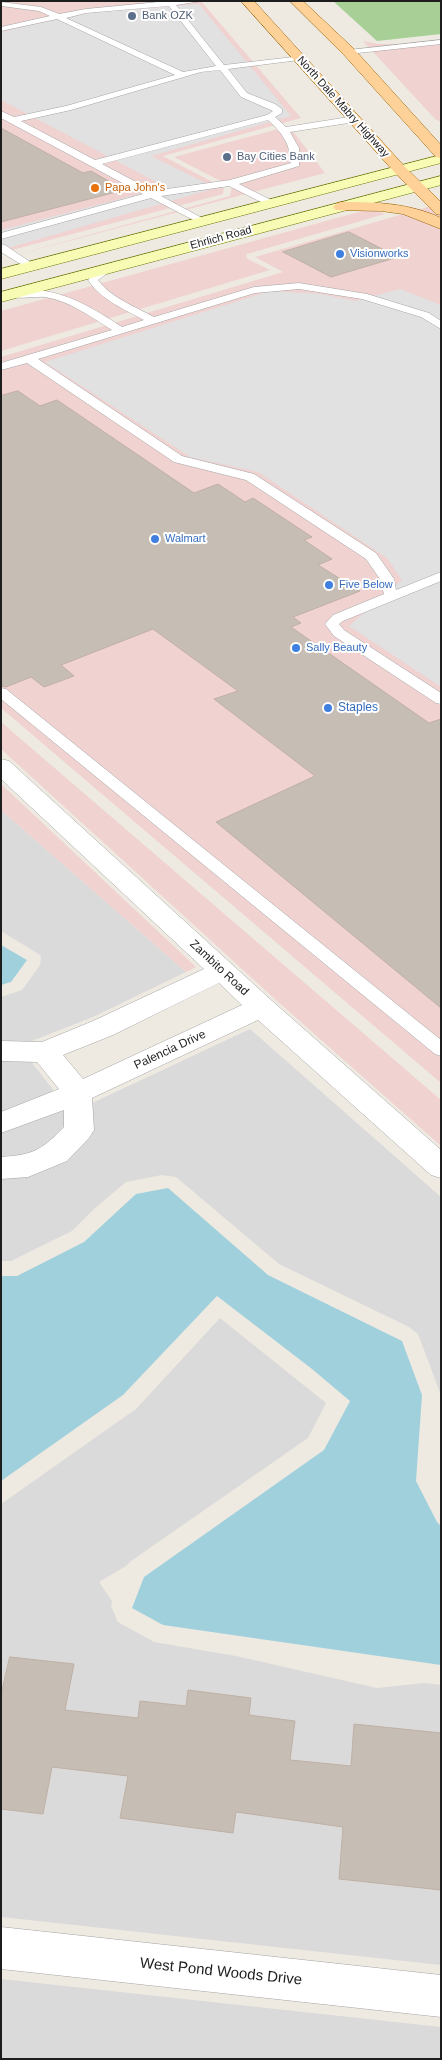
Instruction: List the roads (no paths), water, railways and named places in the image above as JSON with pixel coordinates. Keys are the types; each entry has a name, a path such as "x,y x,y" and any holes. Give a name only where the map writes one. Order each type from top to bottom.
{"main road":[{"name":"North Dale Mabry Highway","path":"247,1 401,170 441,211"},
{"path":"296,1 349,52 441,154"},
{"path":"399,109 426,120"},
{"name":"Ehrlich Road","path":"1,274 441,159"},
{"name":"Ehrlich Road","path":"5,296 441,180"},
{"path":"341,207 372,206 406,209 441,224"}],"street":[{"name":"Zambito Road","path":"1,766 261,1007 441,1168"},
{"path":"1,1051 45,1052 103,1028 222,971"},
{"name":"Palencia Drive","path":"1,1123 78,1093 261,1007"},
{"path":"1,1168 28,1166 57,1153 79,1130 78,1093 45,1052"},
{"name":"West Pond Woods Drive","path":"1,1948 441,1996"}],"lane":[{"path":"1,28 86,11 198,1"},
{"path":"1,4 40,9 58,16 180,74"},
{"path":"95,163 270,117 279,111 272,106 244,95 171,4"},
{"path":"349,52 441,42"},
{"path":"13,120 68,108 180,74 221,66 300,58"},
{"path":"1,114 154,194 203,222"},
{"path":"1,236 154,194 230,183 296,164 295,148 285,130 270,117"},
{"path":"285,130 355,119"},
{"path":"230,183 272,204"},
{"path":"1,247 31,266"},
{"path":"111,267 96,276 93,280 95,285 152,320"},
{"path":"1,367 254,290 299,286 363,296 425,315 441,326"},
{"path":"5,296 26,293 54,295 72,301 120,330"},
{"path":"28,358 178,459 250,477 371,556 387,579 392,596"},
{"path":"441,576 338,618 332,624 339,633 441,700"},
{"path":"1,692 441,1050"}],"water":[{"path":"1,945 27,960 11,982 1,985"},
{"path":"168,1188 268,1275 402,1341 422,1395 416,1481 437,1522 441,1526 441,1665 163,1625 132,1608 144,1577 324,1450 350,1401 312,1369 217,1296 123,1395 1,1481 1,1276 17,1276 84,1242 136,1194"}],"place":[{"name":"Bank OZK","path":"132,16"},
{"name":"Bay Cities Bank","path":"227,157"},
{"name":"Papa John's","path":"95,188"},
{"name":"Visionworks","path":"340,254"},
{"name":"Walmart","path":"155,539"},
{"name":"Five Below","path":"329,585"},
{"name":"Sally Beauty","path":"296,648"},
{"name":"Staples","path":"328,708"}]}
